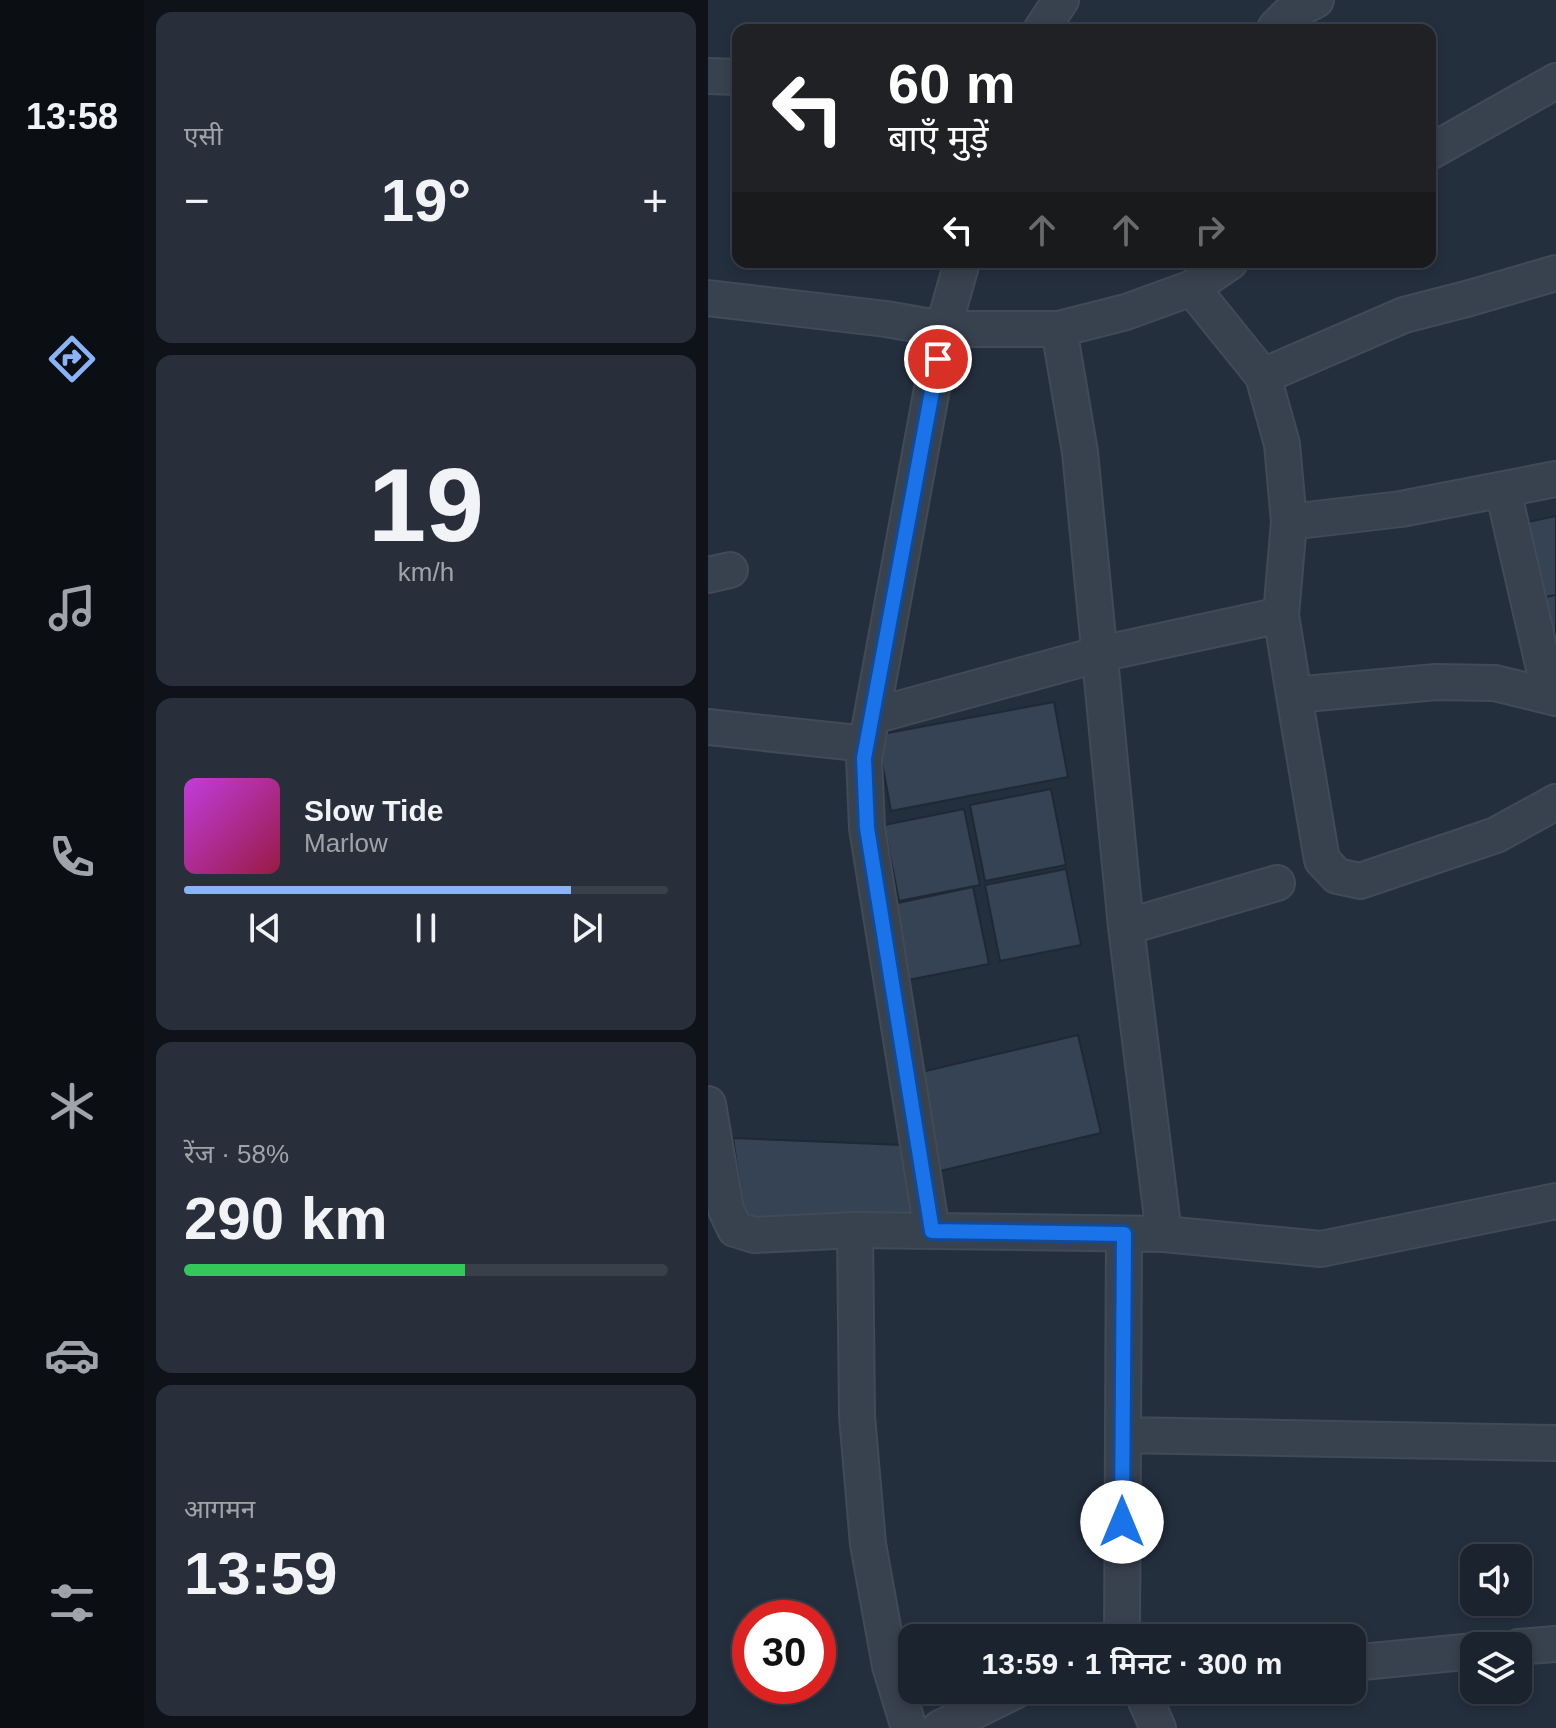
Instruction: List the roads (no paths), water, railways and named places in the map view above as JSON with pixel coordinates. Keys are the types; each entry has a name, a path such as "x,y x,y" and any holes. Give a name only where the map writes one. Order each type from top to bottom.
{"street":[{"path":"1045,24 1061,0"},
{"path":"1273,19 1288,15 1316,0"},
{"path":"708,76 732,77"},
{"path":"1436,149 1556,81"},
{"path":"932,1231 867,828 864,758 943,329 960,268"},
{"path":"708,298 886,319 943,329 1059,329 1126,312 1192,288 1221,268"},
{"path":"1263,376 1404,315 1556,273"},
{"path":"1192,288 1263,376 1282,444 1289,522 1281,615 1322,860 1337,876 1360,881 1496,835 1556,802"},
{"path":"1059,329 1080,452 1126,927 1164,1234"},
{"path":"1289,522 1401,509 1556,479"},
{"path":"1294,695 1436,682 1495,683 1553,696 1503,490"},
{"path":"708,727 870,730 1100,654 1281,615"},
{"path":"1126,927 1277,883"},
{"path":"708,1104 726,1210 735,1229 754,1235 855,1230 1164,1234 1321,1249 1556,1201"},
{"path":"855,1230 857,1416 868,1544 890,1666 909,1728"},
{"path":"1122,1624 1124,1234"},
{"path":"1123,1435 1556,1443"},
{"path":"1532,1646 1556,1644"},
{"path":"1366,1662 1460,1652"},
{"path":"940,1728 989,1704"},
{"path":"1147,1704 1158,1728"}]}
